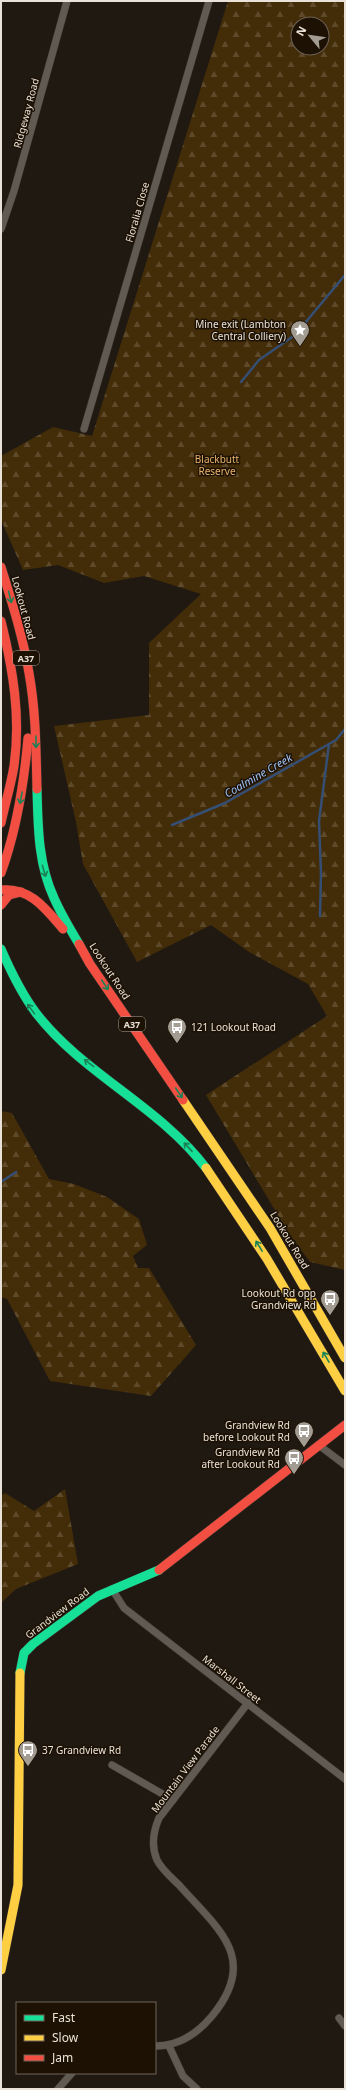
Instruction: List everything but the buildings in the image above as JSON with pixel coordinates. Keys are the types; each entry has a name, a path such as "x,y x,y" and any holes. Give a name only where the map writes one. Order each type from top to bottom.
{"main road":[{"name":"Lookout Road","path":"1,567 19,627 31,689 36,732 36,820 42,864 61,914 90,964 270,1228 345,1358"},
{"name":"A37","path":"1,621 16,699 17,733 13,772"},
{"path":"1,873 13,835 24,785 31,689"},
{"path":"1,795 5,778 13,772"},
{"path":"1,823 13,772"},
{"path":"1,890 13,889 27,893 52,916 90,964"},
{"path":"1,905 12,893 27,893"},
{"path":"1,949 16,986 35,1014 49,1029 78,1055 159,1118 196,1155 214,1177 297,1308 345,1391"},
{"path":"1,972 4,977 16,986"},
{"name":"Grandview Road","path":"1,1970 18,1885 21,1660 24,1653 32,1644 98,1596 154,1573 170,1564 345,1425"}],"street":[{"name":"Ridgeway Road","path":"1,229 14,191 66,1"},
{"name":"Floralia Close","path":"84,430 209,1"},
{"path":"320,1446 345,1465"},
{"name":"Marshall Street","path":"112,1589 124,1608 345,1779"},
{"name":"Mountain View Parade","path":"156,2046 169,2046 193,2034 205,2024 224,2000 231,1985 234,1961 231,1948 225,1937 157,1860 153,1839 155,1829 159,1818 248,1703"},
{"path":"112,1764 173,1800"},
{"path":"339,2018 345,2026"},
{"path":"169,2046 182,2076 197,2089"},
{"path":"58,2089 71,2074"}],"green space":[{"name":"Blackbutt Reserve","path":"228,1 345,1 345,1270 310,1262 288,1232 206,1095 327,1016 308,984 249,952 211,925 137,962 83,864 76,822 54,726 149,715 149,643 201,594 144,576 104,583 58,565 23,570 1,520 1,456 53,427 92,436"},
{"path":"1,1111 12,1113 49,1179 74,1184 107,1197 139,1219 147,1245 133,1256 138,1268 149,1268 196,1345 151,1396 50,1381 7,1299 1,1297"},
{"path":"65,1489 78,1564 16,1589 1,1603 1,1496 5,1493 34,1511"}],"waterway":[{"path":"241,382 259,360 295,335 345,275"},
{"name":"Coalmine Creek","path":"172,825 225,803 336,740 345,729"},
{"path":"320,916 321,873 319,821 329,744"},
{"path":"1,1182 16,1172"}],"traffic: fast":[{"path":"37,789 40,845 45,872 57,904 79,944"},
{"path":"1,949 26,998 36,1013 55,1035 98,1073 166,1126 187,1146 206,1168"},
{"path":"20,1673 24,1653 33,1644 98,1596 159,1570"}],"traffic: slow":[{"path":"183,1100 270,1228 345,1358"},
{"path":"206,1168 267,1259 345,1391"},
{"path":"1,1970 18,1885 20,1673"}],"traffic: jam":[{"path":"1,567 27,660 34,717 37,789"},
{"path":"1,621 15,693 17,729 14,766 1,823"},
{"path":"1,873 16,823 28,738"},
{"path":"1,890 21,892 29,896 44,907 63,929"},
{"path":"1,905 9,895 21,892"},
{"path":"79,944 90,964 183,1100"},
{"path":"159,1570 345,1425"}],"place":[{"name":"Mine exit (Lambton Central Colliery)","path":"300,347"},
{"name":"121 Lookout Road","path":"177,1044"},
{"name":"Lookout Rd opp Grandview Rd","path":"330,1316"},
{"name":"Grandview Rd before Lookout Rd","path":"304,1448"},
{"name":"Grandview Rd after Lookout Rd","path":"294,1475"},
{"name":"37 Grandview Rd","path":"28,1767"}]}
